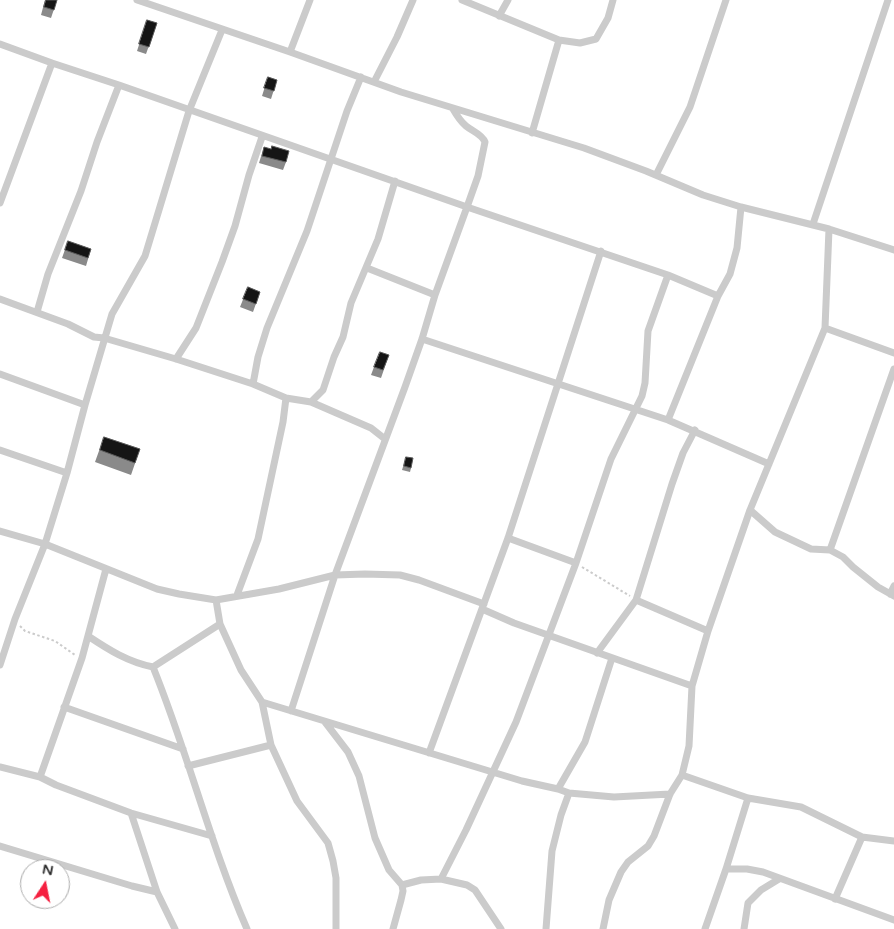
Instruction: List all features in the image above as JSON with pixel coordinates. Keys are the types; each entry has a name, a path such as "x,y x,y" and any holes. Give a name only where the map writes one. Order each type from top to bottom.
{"street":[{"path":"137,0 453,109 584,148 703,195 741,207 813,224 894,250"},
{"path":"290,52 310,0"},
{"path":"374,82 397,37 412,0"},
{"path":"462,0 559,40 580,43 596,39 608,18 613,0"},
{"path":"499,16 508,0"},
{"path":"656,175 690,108 726,0"},
{"path":"813,224 888,0"},
{"path":"0,665 15,619 45,544 68,473 104,338 118,301 139,269 145,256 189,111 222,30"},
{"path":"532,133 559,40"},
{"path":"0,44 262,137 601,251 668,275 718,296"},
{"path":"0,203 52,63"},
{"path":"253,384 258,357 267,328 307,231 361,76"},
{"path":"37,312 48,274 81,191 96,142 118,85"},
{"path":"291,712 335,575 422,339 435,295 478,176 485,139 464,124 453,109"},
{"path":"176,359 196,328 222,262 262,137"},
{"path":"311,402 323,390 343,337 351,303 367,268 388,210 395,181"},
{"path":"668,420 718,296 730,274 737,248 741,207"},
{"path":"603,929 610,900 620,872 628,862 648,846 654,836 670,794 682,775 689,746 692,686 708,631 750,510 825,328 829,229"},
{"path":"429,753 508,538 601,251"},
{"path":"367,268 435,295"},
{"path":"441,879 516,722 576,563 611,459 642,396 645,382 648,331 668,275"},
{"path":"0,299 68,324 94,337 104,338 176,359 253,384 286,398 311,402 371,428 385,439"},
{"path":"825,328 894,353"},
{"path":"422,339 668,420 695,430 769,464"},
{"path":"830,550 894,369"},
{"path":"0,374 85,405"},
{"path":"237,596 258,539 283,422 286,398"},
{"path":"597,652 636,600 672,484 695,430"},
{"path":"0,450 68,473"},
{"path":"750,510 775,532 811,549 830,550 843,557 878,587 892,595 894,586"},
{"path":"0,531 45,544 157,588 216,600 279,589 335,575 400,575 419,580 483,606 514,623 692,686"},
{"path":"508,538 576,563"},
{"path":"40,777 82,658 106,569"},
{"path":"216,600 220,624 241,670 262,702 271,745 296,801 328,843 336,878 336,929"},
{"path":"636,600 708,631"},
{"path":"88,636 136,664 153,667 220,624"},
{"path":"558,789 585,742 612,658"},
{"path":"153,667 172,714 230,891 247,929"},
{"path":"262,702 522,781 568,793 614,797 670,794"},
{"path":"64,707 183,749"},
{"path":"325,722 348,752 358,776 375,838 389,870 402,885 403,891 393,929"},
{"path":"188,766 271,745"},
{"path":"0,767 40,777 56,785 131,813 212,836"},
{"path":"682,775 748,798 801,807 862,836 894,841"},
{"path":"546,929 552,851 568,793"},
{"path":"705,929 748,798"},
{"path":"131,813 157,892 175,929"},
{"path":"835,899 862,836"},
{"path":"0,846 157,892"},
{"path":"726,869 763,872 894,920"},
{"path":"402,885 421,880 441,879 461,883 475,890 501,929"},
{"path":"744,929 748,903 761,890 779,879"}],"path":[{"path":"576,563 636,600"},
{"path":"15,619 25,631 55,641 82,658"}],"building":[{"path":"46,0 57,0 54,10 44,7"},
{"path":"147,20 157,23 149,47 139,44"},
{"path":"268,77 277,80 274,91 264,88"},
{"path":"272,146 289,151 286,162 262,156 264,147 271,149"},
{"path":"68,241 91,249 88,258 65,250"},
{"path":"248,287 260,292 256,304 243,299"},
{"path":"380,352 389,355 383,370 374,367"},
{"path":"104,437 140,449 135,463 100,450"},
{"path":"406,457 413,458 411,468 404,466"}]}
